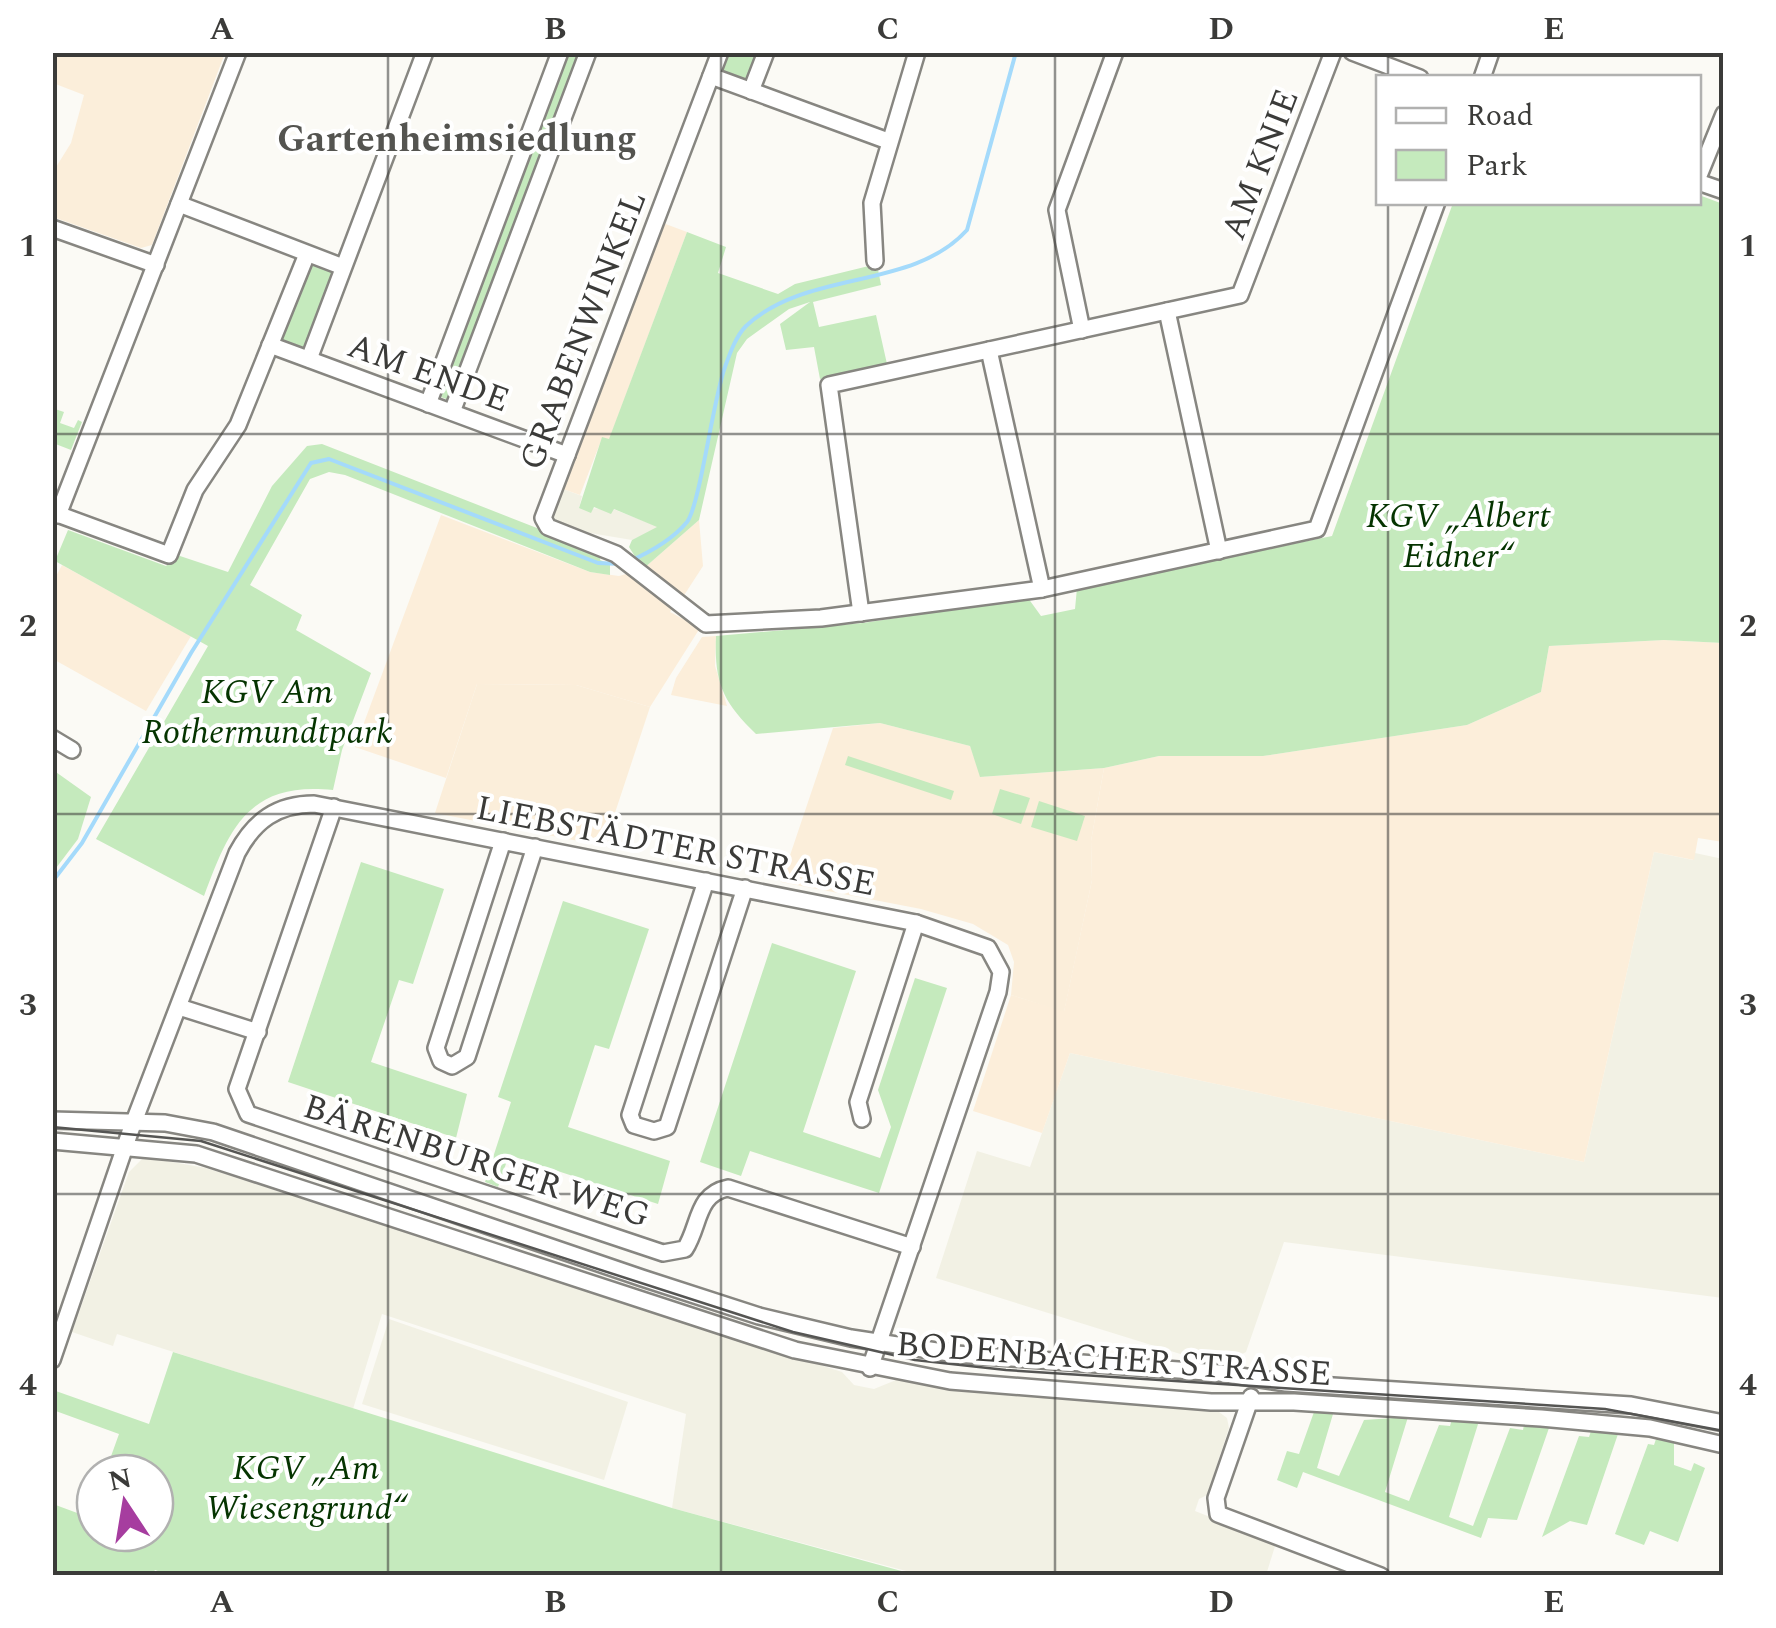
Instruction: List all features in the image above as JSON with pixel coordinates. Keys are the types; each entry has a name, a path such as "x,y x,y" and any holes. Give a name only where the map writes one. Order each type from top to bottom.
{"street":[{"path":"238,52 55,513 169,555 195,490 238,425 307,254"},
{"path":"309,359 425,52"},
{"path":"428,404 560,52"},
{"path":"452,412 588,52"},
{"name":"GRABENWINKEL","path":"720,52 542,518 548,527 616,554 680,607 713,626 861,614"},
{"path":"751,91 766,52"},
{"path":"875,260 872,203 917,52"},
{"path":"1082,330 1057,210 1115,52"},
{"name":"AM KNIE","path":"1167,311 1240,295 1333,52"},
{"path":"1352,52 1412,75"},
{"path":"711,76 888,142"},
{"path":"1701,172 1724,114"},
{"path":"179,204 343,268"},
{"path":"1219,552 1167,311 829,385 861,614 1042,589 1219,552 1317,529 1436,205"},
{"path":"52,228 156,265"},
{"name":"AM ENDE","path":"270,346 567,455"},
{"path":"990,350 1042,589"},
{"path":"52,738 72,750"},
{"name":"LIEBSTÄDTER STRASSE","path":"52,1360 134,1123 246,837 278,810 301,804 334,806 916,923 988,948 1001,972 882,1344 870,1368"},
{"name":"BÄRENBURGER WEG","path":"334,806 237,1097 248,1114 663,1253 684,1249 709,1195 728,1188 912,1247"},
{"path":"502,840 436,1048 441,1062 452,1066 466,1057 535,846"},
{"path":"706,880 630,1115 634,1125 654,1131 666,1127 746,888"},
{"path":"862,1119 858,1102 916,923"},
{"path":"178,1008 258,1032"},
{"name":"BODENBACHER STRASSE","path":"52,1120 166,1123 226,1136 759,1316 882,1344 1256,1378 1618,1404 1724,1423"},
{"name":"BODENBACHER STRASSE","path":"52,1141 196,1154 794,1350 870,1368 991,1385 1572,1420 1650,1428 1724,1445"},
{"path":"1256,1378 1216,1498 1218,1514 1381,1576"}],"shaded area":[{"path":"53,52 225,53 152,245 141,248 53,217 53,172 71,143 84,95 53,83"},
{"path":"663,223 687,232 609,440 602,438 580,495 560,488"},
{"path":"560,488 582,496 579,508 613,509 659,527 632,540 578,531 551,521"},
{"path":"441,515 590,572 619,576 633,572 673,607 670,612 700,628 650,707 576,685 477,684 446,778 355,747"},
{"path":"699,520 703,566 681,600 643,569"},
{"path":"62,565 191,636 146,711 53,659 53,582"},
{"path":"716,636 715,666 727,706 671,695 676,678 702,637"},
{"path":"1664,640 1723,643 1723,842 1698,838 1694,860 1654,852 1584,1162 1070,1053 1042,1133 973,1111 1011,995 1064,1011 1092,880 1091,841 1104,768 1159,756 1263,756 1467,725 1541,692 1549,646"},
{"path":"477,684 576,685 650,707 604,846 435,813"},
{"path":"880,723 970,746 981,777 1104,768 1091,841 1092,880 1064,1012 1011,995 1014,962 1008,945 973,924 921,909 781,882 833,728"},
{"path":"1654,852 1693,860 1695,853 1723,859 1723,1298 1284,1242 1246,1352 1227,1362 1190,1357 936,1278 977,1151 1030,1167 1070,1053 1584,1162"},
{"path":"144,1157 206,1168 842,1372 854,1385 874,1389 896,1380 1219,1412 1227,1418 1229,1428 1207,1495 1199,1499 1195,1511 1276,1543 1266,1575 921,1575 672,1508 686,1414 382,1314 353,1409 117,1334 113,1346 72,1332 129,1172"},
{"path":"389,1319 628,1402 604,1480 362,1404"}],"green space":[{"path":"567,53 581,53 449,400 438,396"},
{"path":"726,53 759,53 749,80 720,73"},
{"name":"KGV „Albert Eidner“","path":"1701,196 1723,204 1723,643 1664,640 1549,646 1541,692 1467,725 1263,756 1159,756 1104,768 980,777 970,746 880,723 756,734 728,701 719,679 716,636 863,623 1028,598 1041,616 1075,609 1077,588 1332,536 1452,205 1701,205"},
{"path":"687,232 726,247 718,273 778,294 795,284 877,264 881,285 813,302 819,327 876,315 887,364 820,379 814,347 786,350 780,324 810,302 789,309 747,339 737,353 699,520 643,569 629,547 632,540 657,527 614,509 611,514 594,507 591,513 579,508 602,437 609,439"},
{"path":"314,262 334,271 335,276 304,351 279,342 308,264"},
{"path":"52,408 64,412 60,423 74,428 78,420 82,422 71,450 53,443"},
{"name":"KGV Am Rothermundtpark","path":"322,444 601,553 600,560 610,564 610,575 590,572 345,475 329,472 310,479 250,585 302,615 296,630 371,673 342,750 333,790 281,793 246,814 223,849 204,896 96,839 208,646 55,561 68,530 166,566 177,555 228,572 272,486 307,446"},
{"path":"848,756 954,791 951,800 845,765"},
{"path":"53,770 91,797 78,839 53,872"},
{"path":"1000,789 1030,798 1021,824 992,814"},
{"path":"1039,801 1085,816 1077,841 1031,827"},
{"path":"361,862 444,889 413,984 399,980 371,1062 467,1094 456,1138 288,1082"},
{"path":"563,901 649,929 609,1049 595,1045 568,1127 670,1161 658,1204 509,1155 498,1187 485,1182 511,1102 498,1097"},
{"path":"772,943 856,971 803,1132 880,1158 891,1127 878,1090 915,978 947,988 879,1193 750,1151 741,1176 700,1162"},
{"name":"KGV „Am Wiesengrund“","path":"173,1352 672,1508 916,1575 172,1576 155,1570 152,1575 53,1575 53,1504 75,1512 75,1553 175,1553 175,1453 112,1453 119,1434 53,1410 53,1390 149,1424"},
{"path":"1314,1412 1333,1414 1317,1468 1339,1476 1364,1420 1408,1417 1385,1492 1409,1501 1439,1425 1450,1426 1452,1419 1479,1421 1449,1517 1473,1526 1510,1428 1549,1428 1517,1520 1488,1518 1481,1538 1303,1472 1297,1488 1277,1480 1287,1451 1299,1454"},
{"path":"1591,1431 1618,1434 1587,1525 1570,1521 1542,1537 1579,1436 1589,1437"},
{"path":"1656,1439 1674,1443 1674,1465 1691,1471 1694,1463 1705,1468 1678,1542 1650,1531 1644,1545 1615,1534 1648,1444 1654,1445"}],"waterway":[{"path":"630,561 675,534 692,512 725,367 746,326 771,308 799,296 918,263 967,230 1016,52"},
{"path":"52,882 82,843 191,653 311,463 329,459 598,563 622,564"}],"tram line":[{"path":"52,1127 201,1141 793,1332 915,1360 1006,1370 1605,1409 1724,1431"}],"district":[{"name":"Gartenheimsiedlung","path":"457,138"}]}
